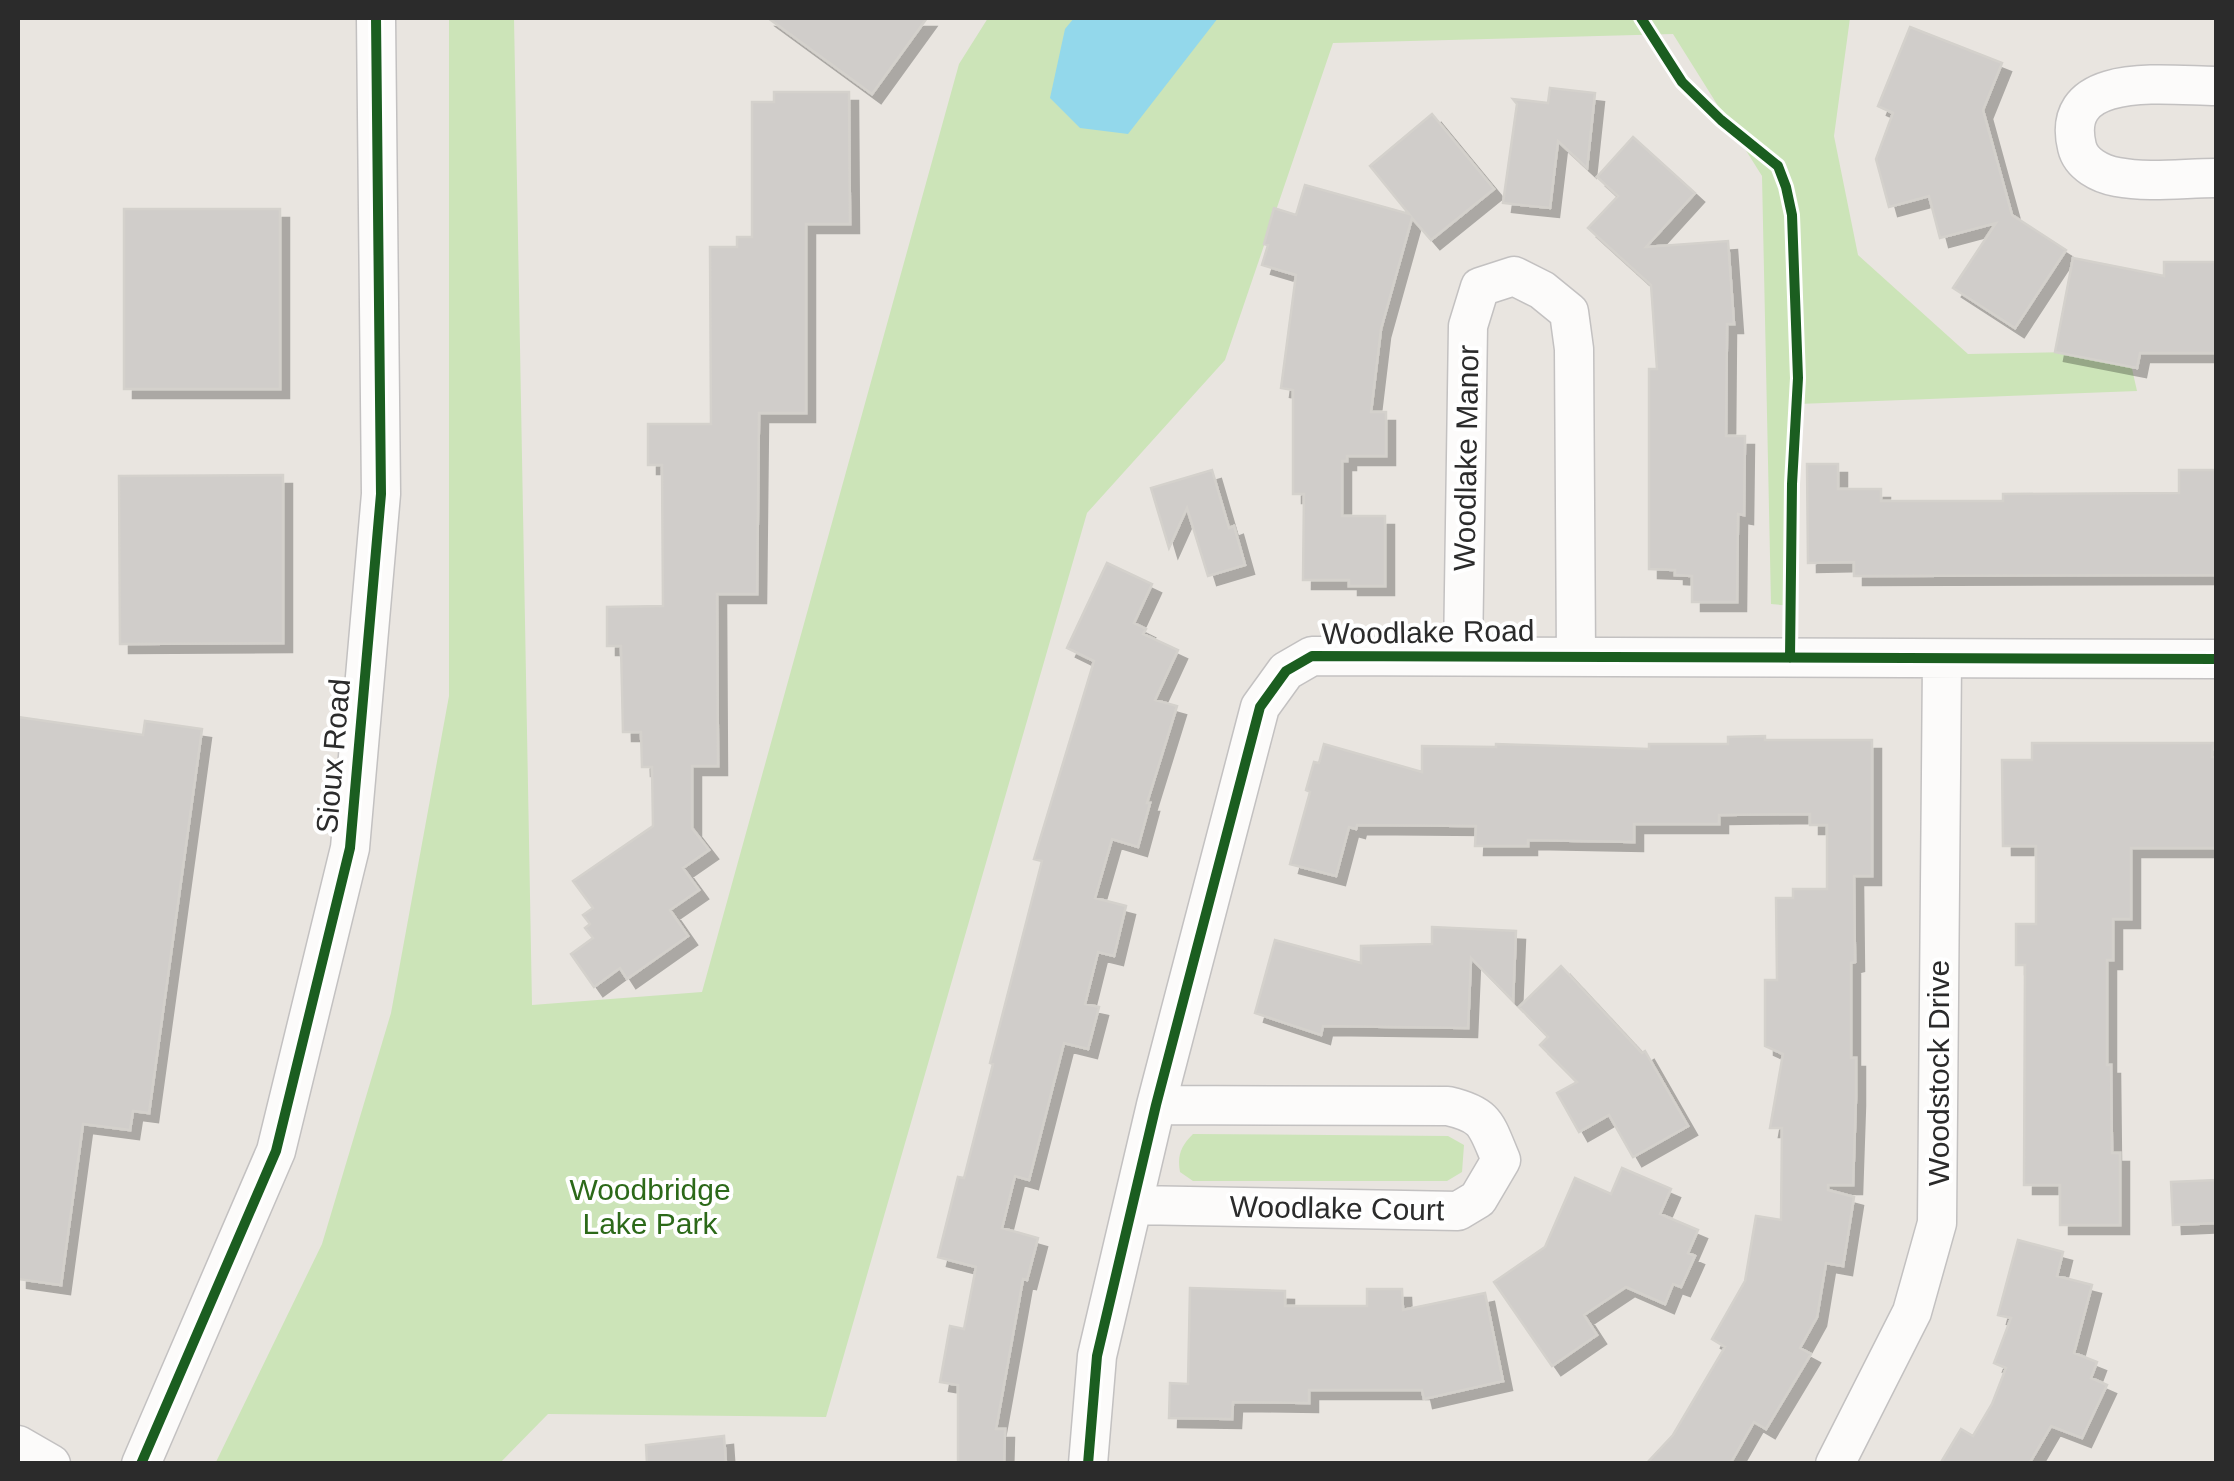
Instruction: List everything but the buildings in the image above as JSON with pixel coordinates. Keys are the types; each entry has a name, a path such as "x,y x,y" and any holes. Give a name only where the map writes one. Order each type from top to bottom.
{"street":[{"name":"Sioux Road","path":"141,1464 276,1151 350,848 380,494 376,18"},
{"path":"2216,86 2118,86 2096,94 2079,108 2072,127 2078,154 2093,169 2117,177 2216,178"},
{"name":"Woodlake Manor","path":"1463,655 1468,326 1480,287 1514,276 1542,290 1569,312 1574,349 1576,655"},
{"name":"Woodlake Road","path":"1088,1464 1096,1356 1156,1105 1260,707 1286,671 1312,656 2216,660"},
{"name":"Woodstock Drive","path":"1835,1464 1912,1312 1937,1222 1942,660"},
{"name":"Woodlake Court","path":"1134,1205 1458,1211 1478,1199 1501,1160 1475,1112 1448,1106 1156,1105"},
{"path":"18,1445 51,1464"}],"green space":[{"name":"Woodbridge Lake Park","path":"449,18 514,18 532,1005 702,992 959,64 988,18 1850,18 1834,136 1858,255 1968,354 2128,351 2137,391 1798,404 1793,606 1771,604 1762,176 1673,34 1333,43 1225,360 1087,513 826,1417 548,1414 500,1463 215,1464 322,1244 391,1013 449,696"},
{"path":"1193,1134 1448,1136 1464,1145 1462,1172 1447,1181 1193,1181 1180,1172 1179,1161"}],"water":[{"path":"1074,18 1218,18 1128,134 1080,128 1050,98 1065,29"}],"cycle path":[{"path":"141,1464 276,1151 350,848 381,494 376,18"},
{"path":"1641,18 1682,82 1778,166 1786,187 1792,215 1798,378 1790,658"},
{"path":"1088,1464 1097,1356 1156,1105 1260,707 1286,671 1312,656 2216,659"}]}
